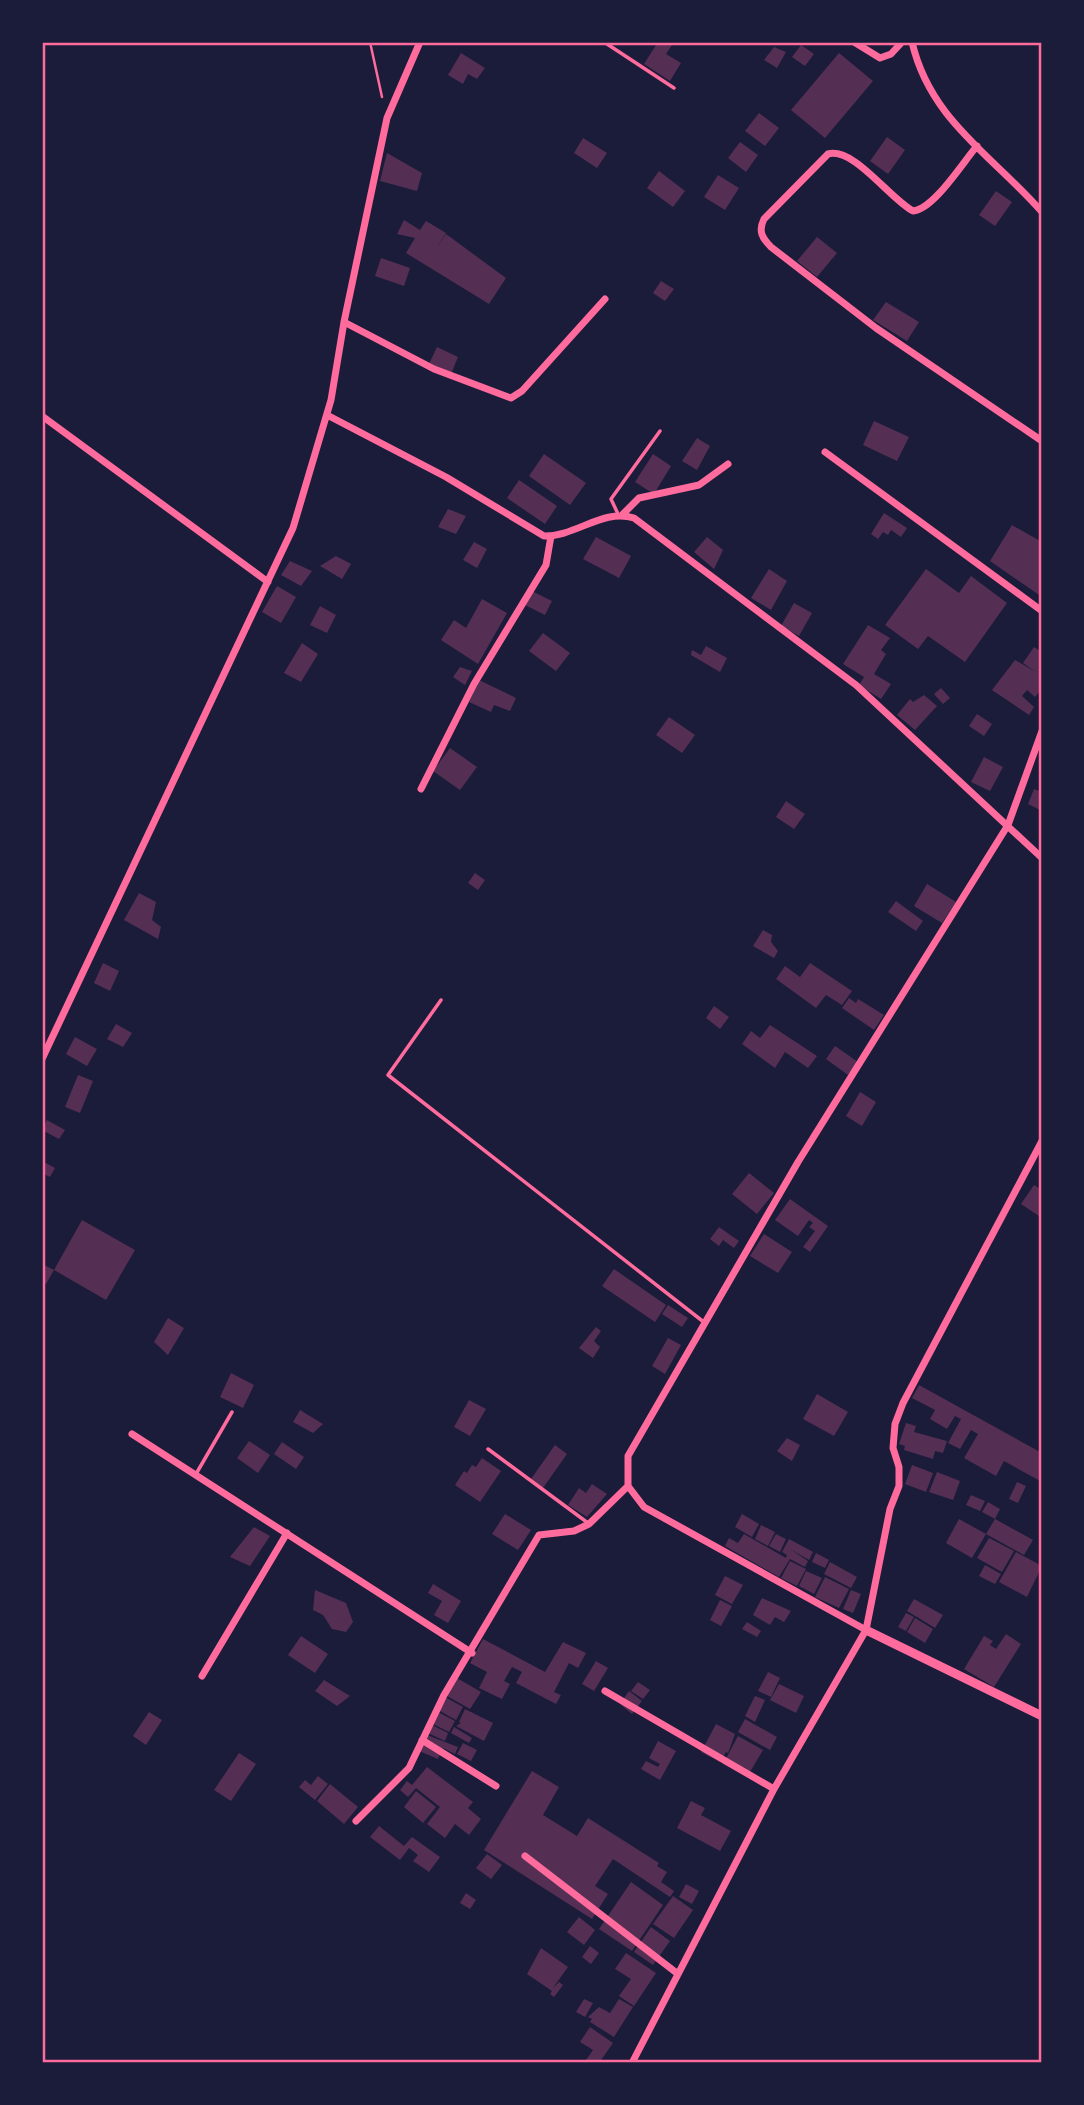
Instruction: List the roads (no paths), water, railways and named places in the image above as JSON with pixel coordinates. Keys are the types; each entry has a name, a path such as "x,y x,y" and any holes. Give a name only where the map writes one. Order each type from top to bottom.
{"street":[{"path":"42,1059 293,527 327,415 387,118 420,42"},
{"path":"854,42 880,58 891,54 902,42"},
{"path":"912,42 923,79 938,107 1042,212"},
{"path":"977,146 933,199 922,210 914,211 850,157 837,152 828,154 764,219 760,230 763,239 771,247 876,328 1042,441"},
{"path":"344,322 434,369 511,398 523,391 605,299"},
{"path":"327,415 446,477 544,536 621,514 639,498 699,485 727,464"},
{"path":"42,416 268,582"},
{"path":"825,452 1042,611"},
{"path":"621,514 634,518 856,685 1042,858"},
{"path":"421,789 474,684 545,565 551,536"},
{"path":"1042,731 1008,825 798,1162 628,1457 628,1486 644,1507 866,1630 1042,1716"},
{"path":"632,2063 774,1789 866,1630 890,1509 899,1486 900,1467 893,1448 895,1424 902,1403 1042,1141"},
{"path":"132,1434 472,1653"},
{"path":"356,1821 409,1768 444,1695 472,1653 538,1535 575,1531 589,1524 628,1486"},
{"path":"202,1676 287,1534"},
{"path":"605,1691 774,1789"},
{"path":"422,1740 496,1786"},
{"path":"526,1856 678,1974"}],"lane":[{"path":"604,42 674,88"},
{"path":"621,514 611,499 660,431"},
{"path":"441,999 388,1075 705,1323"},
{"path":"195,1475 232,1412"},
{"path":"488,1449 589,1524"}]}
